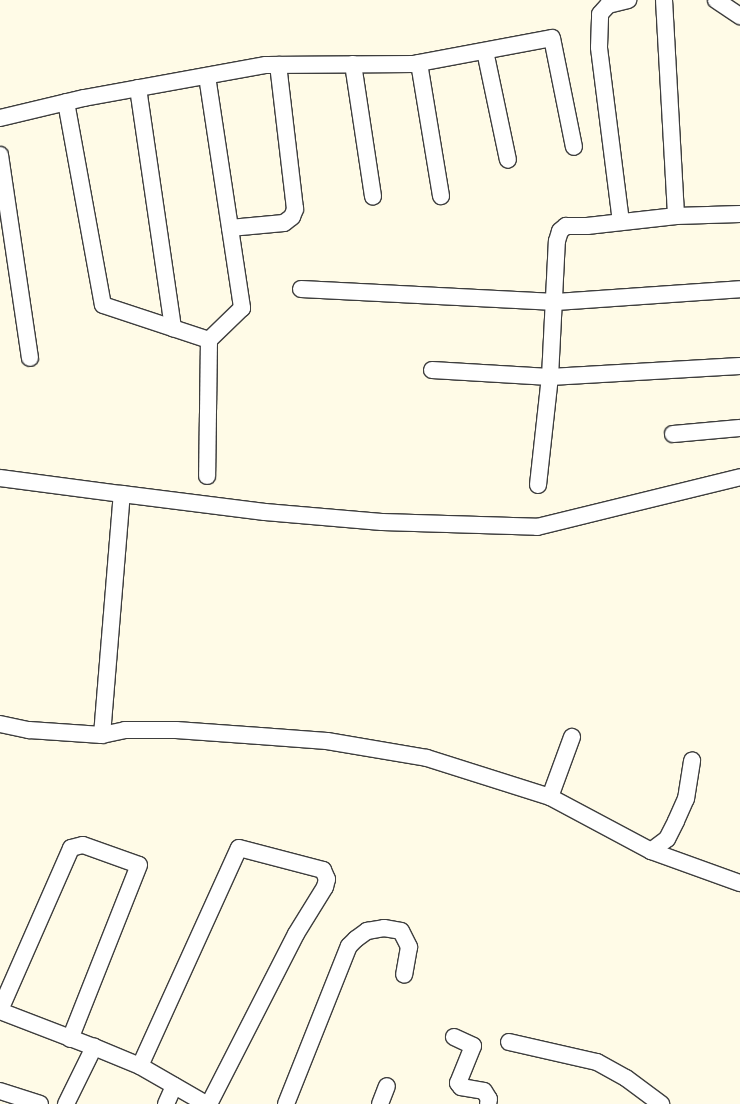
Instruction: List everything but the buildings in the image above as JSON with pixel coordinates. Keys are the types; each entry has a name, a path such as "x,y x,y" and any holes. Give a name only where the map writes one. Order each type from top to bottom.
{"street":[{"path":"621,222 599,47 600,14 608,5 628,0"},
{"path":"664,0 676,216"},
{"path":"716,0 740,16"},
{"path":"0,118 66,102 138,88 278,65 419,63 552,38 574,147"},
{"path":"485,51 508,160"},
{"path":"419,63 441,196"},
{"path":"353,64 373,196"},
{"path":"230,228 284,223 292,217 295,209 278,65"},
{"path":"207,76 242,308 209,340 207,476"},
{"path":"138,88 173,328"},
{"path":"66,102 103,305 209,340"},
{"path":"0,155 30,358"},
{"path":"538,485 550,377 556,302 557,241 560,231 566,226 676,216 740,214"},
{"path":"301,290 556,302 740,289"},
{"path":"432,370 550,377 740,366"},
{"path":"673,434 740,428"},
{"path":"0,478 265,512 382,522 537,527 740,477"},
{"path":"102,735 122,494"},
{"path":"0,724 29,730 102,735 125,730 176,730 327,741 427,758 550,797 651,851 740,883"},
{"path":"550,797 572,737"},
{"path":"651,851 667,839 676,822 686,799 692,760"},
{"path":"70,1038 139,865 82,844 71,848 0,1010 70,1038 94,1047 140,1066 206,1104"},
{"path":"140,1066 239,848 323,870 327,879 325,887 296,934 209,1104"},
{"path":"286,1104 349,946 367,931 384,928 401,931 409,946 404,975"},
{"path":"454,1037 473,1046 458,1083 461,1087 484,1091 489,1099 488,1104"},
{"path":"510,1042 598,1062 626,1078 661,1104"},
{"path":"66,1104 94,1047"},
{"path":"166,1104 174,1086"},
{"path":"380,1104 387,1086"},
{"path":"0,1091 40,1104"}]}
